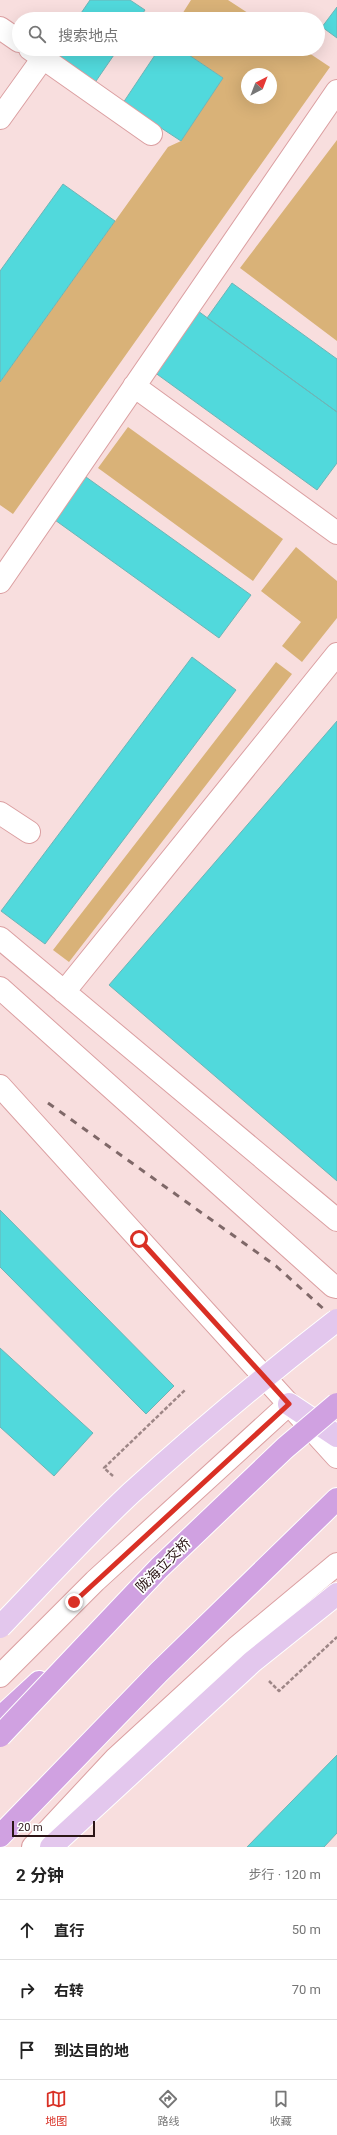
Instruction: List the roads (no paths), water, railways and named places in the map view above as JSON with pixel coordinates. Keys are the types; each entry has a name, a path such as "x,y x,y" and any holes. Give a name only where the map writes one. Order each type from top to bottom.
{"highway":[{"name":"陇海立交桥","path":"0,1736 159,1568 285,1448 337,1404"},
{"path":"3,1838 159,1672 337,1498"},
{"path":"0,1718 159,1568"}],"main road":[{"path":"0,1627 69,1554 131,1494 278,1366 337,1320"},
{"path":"289,1404 337,1436"},
{"path":"51,1847 252,1662 337,1594"}],"street":[{"path":"0,28 12,36"},
{"path":"0,118 35,56"},
{"path":"39,56 151,134"},
{"path":"0,582 6,559 134,386 337,90"},
{"path":"134,386 335,527"},
{"path":"64,992 337,654"},
{"path":"0,813 29,832"},
{"path":"0,938 337,1220"},
{"path":"0,988 327,1280 337,1286"},
{"path":"0,1086 337,1457"},
{"path":"0,1676 95,1581 289,1404"},
{"path":"33,1847 116,1758 236,1648 337,1564"}],"railway":[{"path":"48,1103 276,1266 337,1321"}]}
